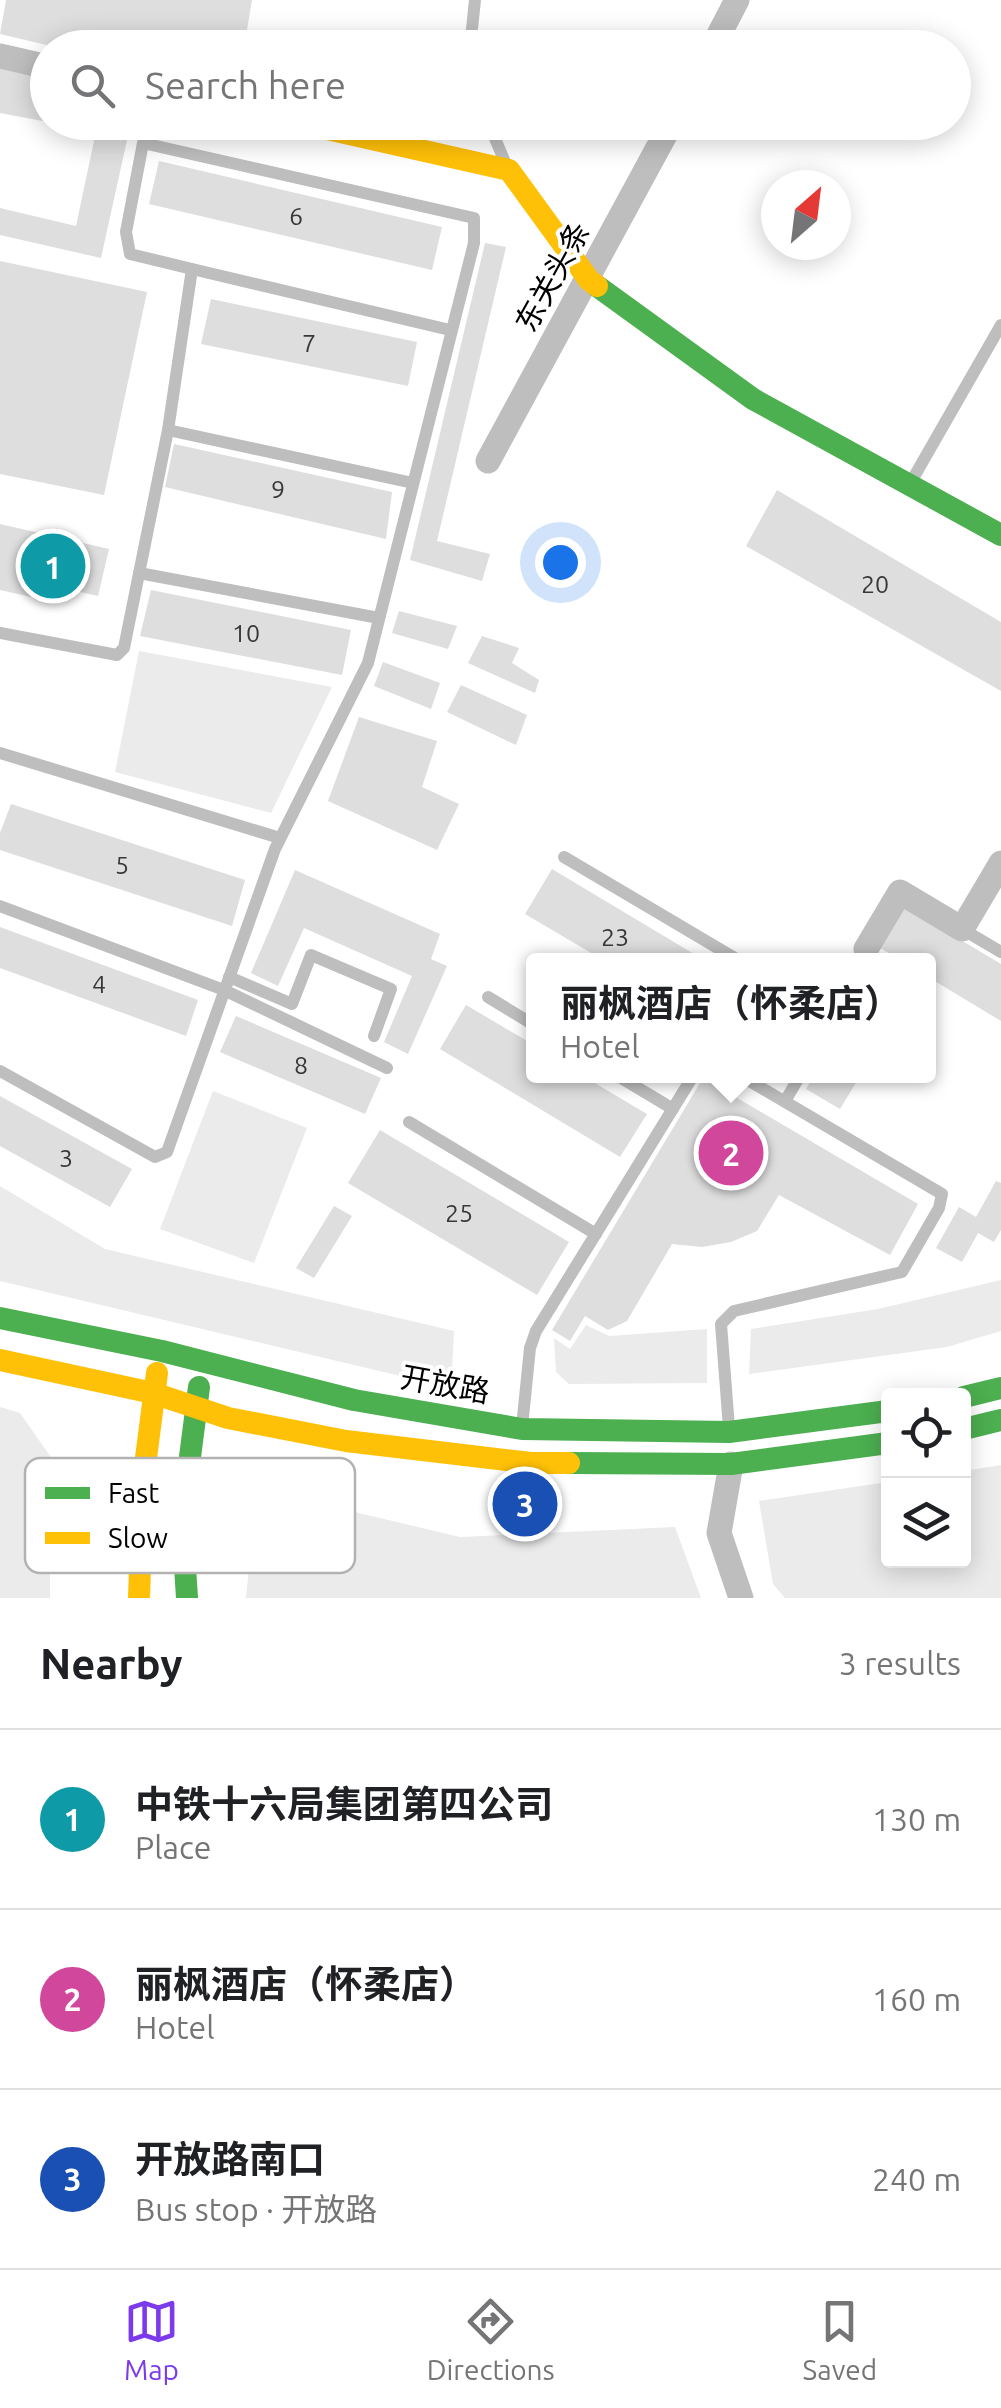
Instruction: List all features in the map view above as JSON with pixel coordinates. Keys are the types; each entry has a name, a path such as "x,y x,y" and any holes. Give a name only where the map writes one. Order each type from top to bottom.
{"main road":[{"path":"376,140 509,170 589,280 753,400 1001,536"},
{"name":"开放路","path":"0,1318 162,1351 354,1400 522,1429 729,1432 881,1412"},
{"path":"145,1458 152,1393 162,1351"},
{"path":"0,1360 346,1442 531,1463 731,1464 881,1444"},
{"path":"189,1458 204,1362"},
{"path":"971,1395 1001,1388"},
{"path":"971,1428 1001,1420"},
{"path":"138,1598 139,1573"},
{"path":"185,1573 186,1598"}],"street":[{"path":"721,30 737,0"},
{"path":"0,56 30,63"},
{"name":"东关头条","path":"488,461 663,140"},
{"path":"866,949 900,892 962,929 1001,863"},
{"path":"731,1464 720,1533 741,1598"}],"lane":[{"path":"472,30 475,0"},
{"path":"496,140 509,170"},
{"path":"0,1071 156,1156 167,1152 280,838 368,663 474,243 474,218 144,143 126,232 130,254 450,330"},
{"path":"0,632 117,654 124,648 168,430 192,269"},
{"path":"910,484 1001,325"},
{"path":"168,430 413,483"},
{"path":"139,573 379,618"},
{"path":"0,753 280,838"},
{"path":"564,858 726,953"},
{"path":"0,906 292,1004 311,955 391,989 374,1036"},
{"path":"962,929 1001,952"},
{"path":"227,983 387,1068"},
{"path":"488,997 526,1019"},
{"path":"629,1083 672,1109"},
{"path":"522,1429 530,1348 536,1331 689,1083"},
{"path":"729,1432 721,1324 734,1311 902,1272 940,1208 942,1194 753,1083"},
{"path":"785,1102 796,1083"},
{"path":"410,1122 596,1234"}],"shaded area":[{"path":"139,651 332,687 271,813 115,772"},
{"path":"213,1091 307,1128 254,1263 160,1229"},
{"path":"0,1186 105,1249 454,1331 451,1388 0,1281"},
{"path":"1001,1280 1001,1331 947,1347 749,1374 751,1329 878,1309"},
{"path":"586,1325 609,1336 707,1329 707,1383 569,1384 556,1372 554,1338 570,1349"},
{"path":"0,1407 20,1413 50,1456 25,1458 25,1573 50,1573 50,1598 0,1598"},
{"path":"1001,1465 1001,1598 785,1598 773,1584 759,1501 881,1483 881,1568 971,1568 971,1470"},
{"path":"355,1512 460,1537 675,1527 701,1598 246,1598 248,1573 355,1573"}],"building":[{"path":"6,0 252,0 247,30 30,30 30,41 0,34"},
{"path":"0,68 30,74 30,119 0,113"},
{"path":"94,140 127,140 101,258 0,235 0,208 76,226"},
{"path":"159,161 442,227 432,270 149,204"},
{"path":"485,243 506,247 437,541 490,554 482,581 410,560"},
{"path":"0,261 147,292 104,495 0,474"},
{"path":"211,299 417,342 408,386 201,344"},
{"path":"174,444 392,492 386,539 165,487"},
{"path":"777,490 1001,622 1001,691 746,546"},
{"path":"0,524 109,549 98,596 40,583 36,598 0,590"},
{"path":"151,590 351,630 342,675 140,636"},
{"path":"399,611 457,626 448,649 392,633"},
{"path":"482,636 519,648 512,663 539,680 535,693 468,663"},
{"path":"383,662 440,683 431,709 374,686"},
{"path":"461,685 527,715 516,745 447,712"},
{"path":"359,717 437,741 422,787 459,804 437,850 328,801"},
{"path":"11,804 245,880 232,926 0,850 0,833"},
{"path":"552,869 692,953 591,953 525,914"},
{"path":"295,870 440,934 431,959 447,966 408,1054 384,1042 412,976 304,928 278,986 251,973"},
{"path":"904,906 1001,964 1001,1021 936,982 936,953 889,953 880,948"},
{"path":"0,927 198,1000 186,1036 0,968"},
{"path":"466,1005 526,1040 526,1083 595,1083 647,1114 620,1157 440,1049"},
{"path":"236,1016 381,1078 365,1114 220,1052"},
{"path":"700,1083 712,1083 918,1204 890,1255 779,1195 757,1231 731,1242 702,1247 672,1244 627,1321 608,1330 585,1316 570,1341 552,1330"},
{"path":"810,1083 856,1083 840,1109 806,1089"},
{"path":"0,1096 132,1169 110,1207 0,1146"},
{"path":"380,1130 569,1242 537,1295 348,1183"},
{"path":"996,1181 1001,1183 1001,1230 994,1242 978,1233 962,1262 936,1248 959,1207 976,1217"},
{"path":"334,1206 352,1216 314,1278 296,1268"}],"traffic: fast":[{"path":"597,286 753,399 1001,535"},
{"path":"0,1318 162,1351 354,1400 522,1429 729,1432 881,1412"},
{"path":"190,1458 199,1387"},
{"path":"971,1395 1001,1388"},
{"path":"971,1427 1001,1420"},
{"path":"569,1463 731,1464 881,1444"},
{"path":"185,1573 187,1598"}],"traffic: slow":[{"path":"376,140 509,170 597,286"},
{"path":"0,1360 153,1393 228,1418 346,1441 531,1463 569,1463"},
{"path":"146,1458 157,1373"},
{"path":"139,1598 140,1573"}],"place":[{"name":"中铁十六局集团第四公司","path":"53,566"},
{"name":"丽枫酒店（怀柔店）","path":"731,1153"},
{"name":"开放路南口","path":"525,1504"}]}
